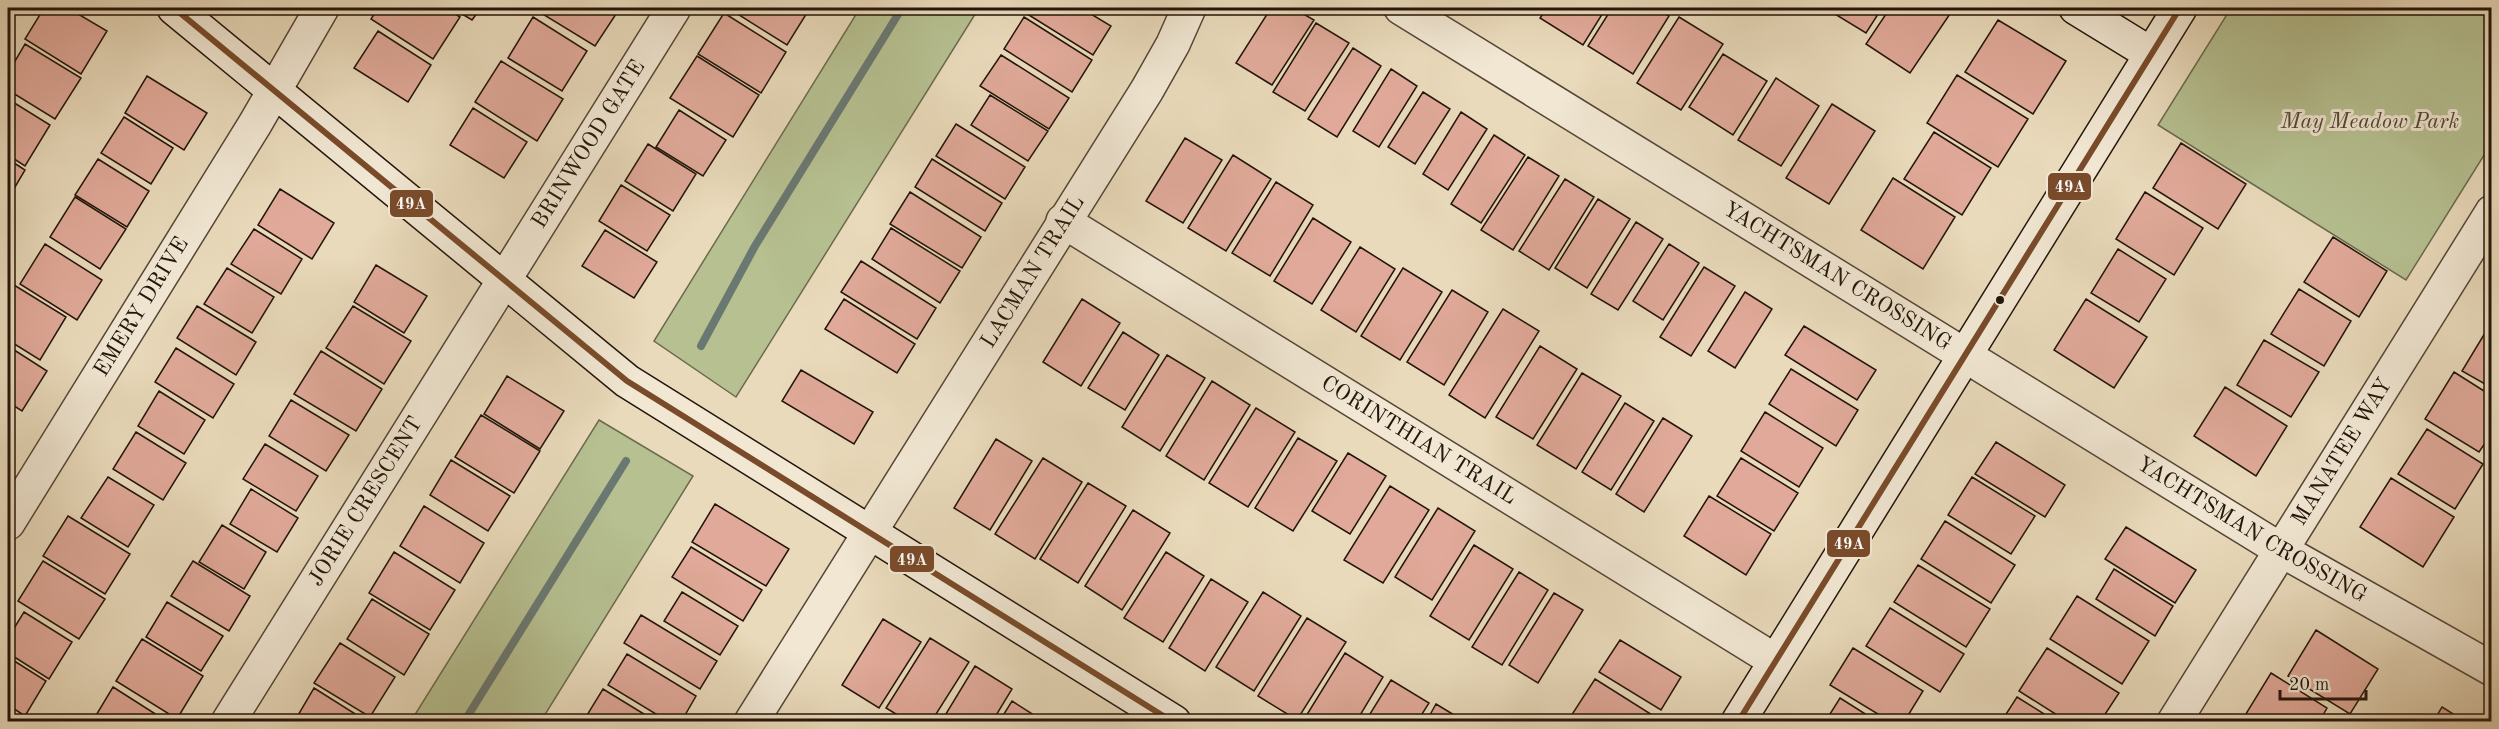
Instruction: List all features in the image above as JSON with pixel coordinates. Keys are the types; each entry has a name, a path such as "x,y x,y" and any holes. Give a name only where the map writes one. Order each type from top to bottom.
{"street":[{"path":"174,8 627,381 1174,722"},
{"name":"EMERY DRIVE","path":"8,523 255,124 322,8"},
{"name":"BRINWOOD GATE","path":"504,282 674,8"},
{"name":"LACMAN TRAIL","path":"751,722 1147,90 1173,44 1189,8"},
{"name":"YACHTSMAN CROSSING","path":"1401,8 2282,550 2492,669"},
{"path":"2076,8 2151,54"},
{"path":"1738,722 1774,660 2180,8"},
{"name":"MANATEE WAY","path":"2174,722 2492,212"},
{"name":"CORINTHIAN TRAIL","path":"1063,221 1774,660"},
{"name":"JORIE CRESCENT","path":"228,722 504,282"}],"green space":[{"path":"860,8 979,8 736,397 654,341"},
{"name":"May Meadow Park","path":"2231,8 2491,8 2491,144 2406,280 2158,125"},
{"path":"599,420 693,476 541,721 411,721"}],"building":[{"path":"44,8 68,8 107,31 81,74 25,39"},
{"path":"378,8 446,8 460,17 433,59 371,19"},
{"path":"452,8 481,8 472,20"},
{"path":"537,8 620,8 595,46 536,10"},
{"path":"728,8 810,8 787,45"},
{"path":"1027,8 1081,8 1111,26 1093,55 1024,12"},
{"path":"1271,8 1293,8 1314,20 1272,85 1236,63"},
{"path":"1547,8 1606,8 1583,45 1540,18"},
{"path":"1612,8 1655,8 1669,16 1633,74 1588,46"},
{"path":"1825,8 1882,8 1866,33"},
{"path":"1890,8 1954,8 1910,73 1866,44"},
{"path":"724,13 786,52 761,93 698,54"},
{"path":"533,17 587,51 562,91 508,58"},
{"path":"1024,17 1092,60 1072,92 1004,49"},
{"path":"1679,17 1723,44 1681,110 1637,83"},
{"path":"1998,20 2066,61 2033,114 1965,72"},
{"path":"1316,23 1349,43 1305,111 1273,92"},
{"path":"378,31 431,65 408,102 354,68"},
{"path":"25,44 81,78 55,119 8,90 8,73"},
{"path":"1353,48 1381,66 1337,137 1308,119"},
{"path":"1723,54 1767,81 1733,135 1689,107"},
{"path":"1001,55 1069,98 1049,129 980,86"},
{"path":"697,56 759,95 733,137 670,98"},
{"path":"501,61 563,99 537,141 475,102"},
{"path":"1391,69 1417,86 1379,147 1353,131"},
{"path":"1957,75 2028,119 1998,167 1927,123"},
{"path":"147,76 207,113 184,150 125,113"},
{"path":"1776,78 1819,106 1781,166 1738,140"},
{"path":"1423,92 1450,109 1415,164 1388,147"},
{"path":"990,95 1048,131 1028,161 971,125"},
{"path":"8,99 50,125 25,166 8,155"},
{"path":"1832,104 1875,131 1829,204 1786,178"},
{"path":"473,108 527,142 504,178 450,145"},
{"path":"679,110 726,140 703,176 656,147"},
{"path":"1461,112 1487,129 1448,190 1423,174"},
{"path":"124,117 173,148 151,184 101,153"},
{"path":"956,124 1025,167 1005,199 936,156"},
{"path":"1934,132 1991,168 1962,215 1904,179"},
{"path":"1494,135 1525,155 1481,223 1451,204"},
{"path":"1185,138 1222,160 1183,223 1146,201"},
{"path":"2181,143 2246,184 2218,229 2153,188"},
{"path":"648,144 696,174 673,211 625,181"},
{"path":"1233,155 1271,179 1226,251 1188,228"},
{"path":"1528,157 1559,176 1513,250 1481,230"},
{"path":"8,159 25,170 8,199"},
{"path":"98,159 149,191 127,227 75,195"},
{"path":"932,159 1002,203 985,231 915,187"},
{"path":"1893,178 1955,217 1923,269 1861,230"},
{"path":"1565,179 1594,197 1549,270 1519,251"},
{"path":"1276,182 1313,205 1270,276 1232,253"},
{"path":"621,185 670,215 647,251 599,221"},
{"path":"280,189 334,223 312,259 258,225"},
{"path":"910,192 981,237 962,268 890,224"},
{"path":"2145,192 2203,228 2174,275 2116,239"},
{"path":"75,197 126,229 100,269 50,237"},
{"path":"1598,199 1630,219 1587,288 1555,268"},
{"path":"1313,218 1351,242 1312,304 1274,281"},
{"path":"1636,222 1663,239 1618,310 1591,294"},
{"path":"891,228 960,271 940,303 872,259"},
{"path":"254,229 302,259 281,294 231,264"},
{"path":"605,230 657,262 634,298 582,266"},
{"path":"2333,237 2387,271 2359,317 2304,282"},
{"path":"45,244 102,280 77,320 20,284"},
{"path":"1669,244 1699,263 1663,320 1633,301"},
{"path":"1360,247 1395,269 1356,332 1321,310"},
{"path":"2118,249 2166,279 2139,322 2091,293"},
{"path":"861,261 936,308 917,339 841,292"},
{"path":"376,265 427,296 404,333 354,302"},
{"path":"1704,267 1735,286 1691,356 1660,337"},
{"path":"227,268 274,297 252,333 204,304"},
{"path":"1403,268 1442,292 1400,360 1361,336"},
{"path":"14,285 66,317 40,360 8,340 8,296"},
{"path":"2299,289 2351,321 2324,366 2271,334"},
{"path":"1452,290 1488,312 1444,385 1407,362"},
{"path":"1745,292 1772,309 1735,368 1708,351"},
{"path":"844,299 915,344 897,373 825,329"},
{"path":"1082,299 1120,323 1081,386 1043,362"},
{"path":"2086,299 2147,337 2114,388 2054,350"},
{"path":"197,306 256,342 236,375 177,338"},
{"path":"353,306 411,341 384,384 326,348"},
{"path":"1503,309 1539,331 1485,418 1449,395"},
{"path":"2492,324 2492,388 2462,371"},
{"path":"1804,326 1876,370 1857,400 1785,355"},
{"path":"1123,332 1159,355 1125,410 1088,388"},
{"path":"2264,340 2319,372 2291,417 2237,385"},
{"path":"8,346 47,371 22,411 8,402"},
{"path":"1540,346 1577,369 1533,439 1496,417"},
{"path":"176,348 234,384 213,418 155,382"},
{"path":"321,351 382,389 356,431 294,394"},
{"path":"1167,355 1205,378 1160,451 1122,427"},
{"path":"1791,369 1858,410 1836,446 1769,404"},
{"path":"801,370 873,412 854,444 782,401"},
{"path":"2454,372 2492,396 2492,433 2479,452 2425,419"},
{"path":"1582,373 1621,396 1576,469 1537,445"},
{"path":"507,376 564,411 540,449 484,414"},
{"path":"1212,381 1250,405 1204,480 1166,456"},
{"path":"2225,387 2287,426 2256,476 2194,436"},
{"path":"159,391 205,420 184,454 138,426"},
{"path":"291,400 349,435 326,471 269,436"},
{"path":"1625,403 1654,421 1611,490 1582,472"},
{"path":"1256,408 1295,432 1248,507 1209,483"},
{"path":"1765,412 1823,448 1799,487 1741,451"},
{"path":"481,415 540,451 514,493 455,457"},
{"path":"1663,418 1692,436 1644,512 1616,494"},
{"path":"2427,429 2483,464 2455,509 2398,474"},
{"path":"136,432 186,463 163,500 113,469"},
{"path":"1298,438 1337,461 1293,531 1255,508"},
{"path":"996,439 1032,461 990,530 954,508"},
{"path":"1996,442 2065,485 2045,517 1975,474"},
{"path":"265,444 318,476 296,511 243,479"},
{"path":"1348,453 1386,476 1350,534 1312,511"},
{"path":"1043,458 1082,482 1035,559 995,534"},
{"path":"1741,458 1798,493 1774,531 1717,496"},
{"path":"451,460 510,496 488,531 430,495"},
{"path":"108,477 154,505 128,547 81,518"},
{"path":"1972,477 2035,516 2011,554 1948,515"},
{"path":"2391,478 2454,517 2423,567 2360,527"},
{"path":"1088,483 1126,506 1078,583 1040,559"},
{"path":"1390,486 1429,510 1383,583 1344,560"},
{"path":"251,489 298,518 277,552 230,524"},
{"path":"1709,496 1771,534 1746,575 1684,536"},
{"path":"715,504 789,549 766,586 692,542"},
{"path":"424,506 484,543 460,583 400,546"},
{"path":"1438,508 1475,531 1432,600 1395,577"},
{"path":"1133,510 1170,533 1122,610 1085,586"},
{"path":"68,516 130,554 105,594 43,556"},
{"path":"1945,521 2015,565 1991,603 1921,559"},
{"path":"222,525 266,552 244,589 199,562"},
{"path":"2126,527 2196,570 2175,603 2105,559"},
{"path":"1474,545 1513,569 1469,640 1430,616"},
{"path":"691,547 762,590 743,621 672,577"},
{"path":"394,552 455,590 430,630 369,593"},
{"path":"1166,552 1204,576 1163,642 1124,618"},
{"path":"43,561 105,599 79,639 18,601"},
{"path":"193,561 250,596 229,631 171,596"},
{"path":"1918,565 1990,609 1966,647 1894,602"},
{"path":"2114,569 2173,606 2155,636 2096,599"},
{"path":"1519,572 1548,590 1502,665 1472,647"},
{"path":"1211,579 1248,602 1205,671 1169,648"},
{"path":"682,592 738,626 720,655 664,621"},
{"path":"1263,592 1301,616 1254,691 1216,667"},
{"path":"1554,593 1583,610 1538,683 1509,665"},
{"path":"2077,596 2149,641 2122,684 2050,639"},
{"path":"372,599 429,634 404,675 347,639"},
{"path":"167,602 223,636 201,671 146,637"},
{"path":"1890,608 1964,654 1940,692 1866,646"},
{"path":"24,612 72,642 49,679 8,653 8,638"},
{"path":"641,615 717,661 700,689 624,643"},
{"path":"1307,618 1346,642 1297,720 1258,696"},
{"path":"883,619 921,642 879,708 842,685"},
{"path":"2316,630 2378,669 2350,714 2288,676"},
{"path":"930,638 969,662 931,722 909,722 886,708"},
{"path":"142,639 203,676 177,719 116,681"},
{"path":"1620,640 1681,677 1661,710 1599,672"},
{"path":"340,643 395,677 370,717 314,683"},
{"path":"1853,648 1923,691 1904,722 1891,722 1830,685"},
{"path":"2047,648 2119,693 2100,722 2068,722 2019,691"},
{"path":"1345,653 1383,677 1356,722 1303,721"},
{"path":"627,654 696,696 681,722 669,722 608,685"},
{"path":"8,657 46,681 25,716 8,705"},
{"path":"975,666 1012,689 992,722 941,722"},
{"path":"2271,673 2327,708 2319,722 2251,722 2244,717"},
{"path":"1595,679 1657,718 1654,722 1580,722 1571,716"},
{"path":"1391,680 1429,703 1417,722 1365,722"},
{"path":"113,687 168,722 92,722"},
{"path":"314,688 368,722 294,722"},
{"path":"603,689 657,722 584,720"},
{"path":"2017,697 2057,722 2001,722"},
{"path":"1840,698 1878,722 1825,722"},
{"path":"1012,701 1045,722 999,722"},
{"path":"1436,704 1464,721 1464,722 1426,722"},
{"path":"2442,707 2466,722 2433,722"}],"waterway":[{"path":"701,346 755,246 902,8"},
{"path":"464,722 626,461"}],"transit line":[{"name":"49A","path":"174,8 627,381 1173,722"},
{"name":"49A","path":"1738,722 2180,8"}]}
